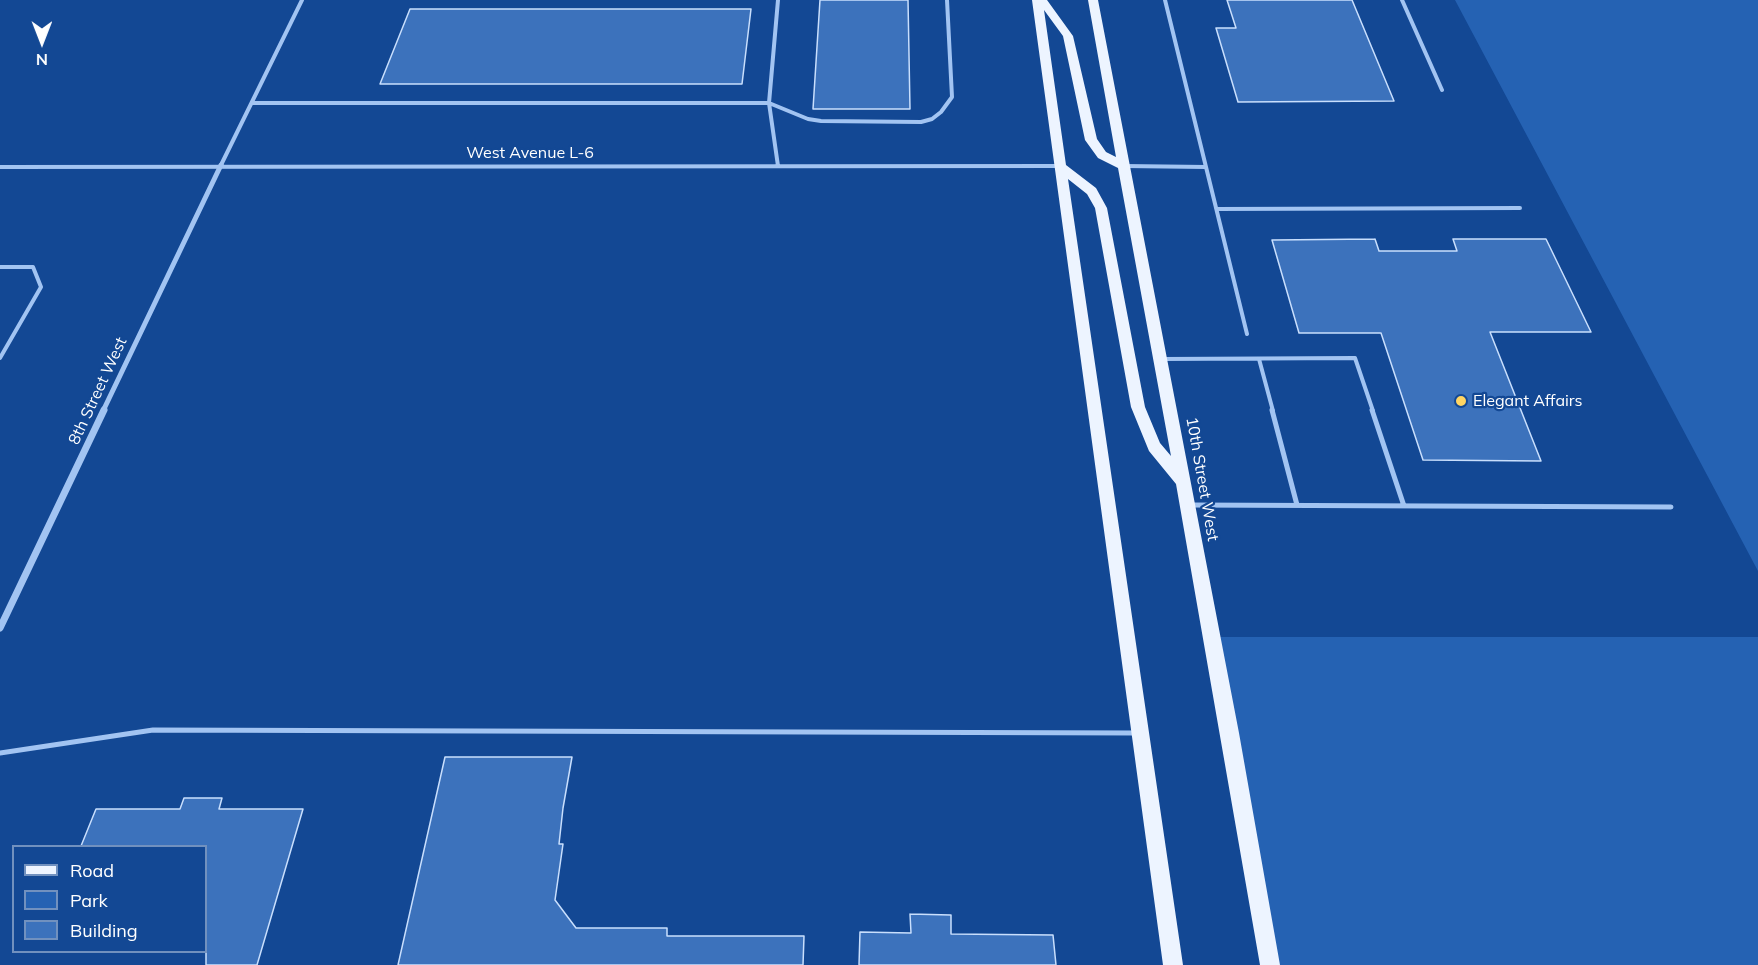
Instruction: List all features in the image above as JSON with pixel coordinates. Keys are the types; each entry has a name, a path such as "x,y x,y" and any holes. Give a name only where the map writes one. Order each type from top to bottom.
{"main road":[{"path":"1037,0 1173,965"},
{"path":"1042,0 1068,36 1091,140 1102,155 1124,166"},
{"name":"10th Street West","path":"1092,0 1183,482 1270,965"},
{"path":"1060,166 1092,191 1101,208 1138,407 1154,447 1183,482"}],"street":[{"name":"8th Street West","path":"0,628 221,165"}],"lane":[{"path":"221,165 302,0"},
{"path":"778,0 770,103 778,166"},
{"path":"252,103 770,103 808,119 821,121 921,122 932,119 941,112 952,97 947,0"},
{"path":"1165,0 1247,334"},
{"path":"1402,0 1442,90"},
{"name":"West Avenue L-6","path":"0,167 1060,166"},
{"path":"1124,166 1206,166"},
{"path":"1217,209 1520,208"},
{"path":"0,267 33,267 41,287 0,358"},
{"path":"1160,359 1355,358 1404,506"},
{"path":"1259,359 1297,505"},
{"path":"1187,505 1671,507"},
{"path":"0,753 153,730 1139,733"}],"green space":[{"path":"1455,0 1758,0 1758,571"},
{"path":"1215,637 1758,637 1758,965 1276,965"}],"building":[{"path":"820,0 908,0 910,109 813,109"},
{"path":"1227,0 1352,0 1394,101 1238,102 1216,28 1236,28"},
{"path":"410,9 751,9 742,84 380,84"},
{"path":"1375,239 1379,251 1457,251 1453,239 1546,239 1591,332 1490,332 1541,461 1423,460 1381,333 1299,333 1272,240"},
{"path":"445,757 572,757 563,808 559,844 563,844 555,900 576,928 667,928 667,936 804,936 803,965 398,965"},
{"path":"184,798 222,798 219,809 303,809 257,965 206,965 207,845 81,845 96,809 180,809"},
{"path":"910,914 951,915 951,934 1053,935 1056,965 859,965 860,932 911,933"}],"place":[{"name":"Elegant Affairs","path":"1461,401"}]}
